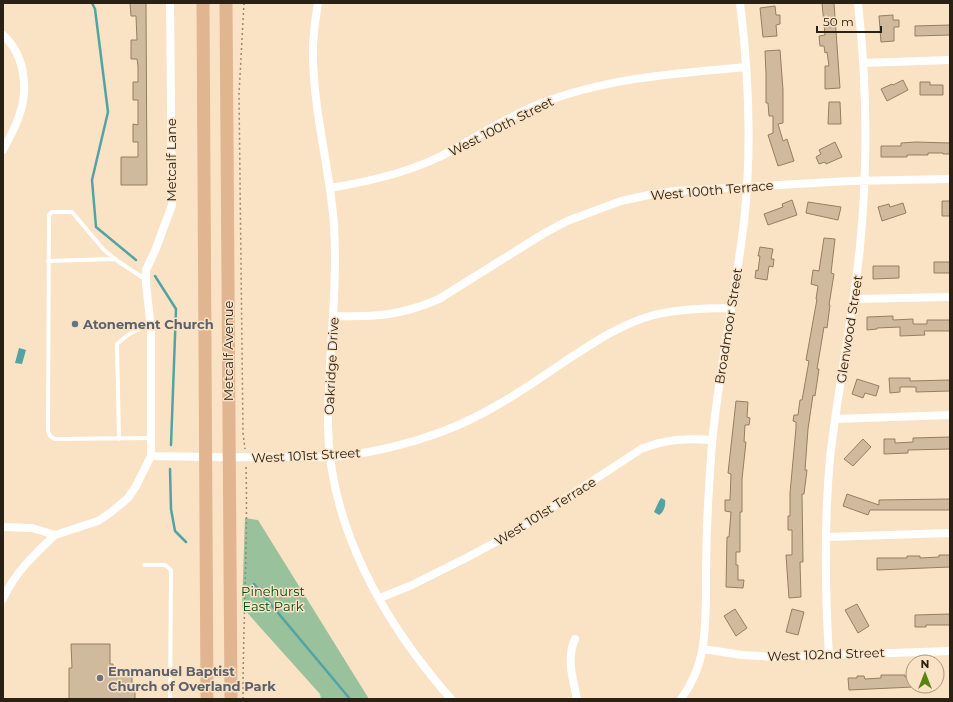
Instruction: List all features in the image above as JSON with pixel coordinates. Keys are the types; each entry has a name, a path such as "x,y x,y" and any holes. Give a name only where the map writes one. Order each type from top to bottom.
{"main road":[{"name":"Metcalf Avenue","path":"203,3 207,699"},
{"name":"Metcalf Avenue","path":"226,3 231,699"}],"street":[{"name":"Metcalf Lane","path":"151,456 150,324 146,270 155,251 172,205 170,3"},
{"name":"Oakridge Drive","path":"318,3 312,56 314,83 334,225 334,316 328,423 331,456 338,498 344,521 359,557 380,598 409,646 428,672 452,699"},
{"name":"Broadmoor Street","path":"681,699 694,676 703,649 705,637 707,528 712,440 743,224 748,132 746,66 740,3"},
{"name":"Glenwood Street","path":"829,656 826,615 826,537 830,459 854,299 865,181 865,109 858,3"},
{"path":"3,35 11,44 21,64 24,87 23,103 18,120 3,150"},
{"path":"863,63 950,60"},
{"name":"West 100th Street","path":"330,188 386,177 416,167 449,152 523,112 569,93 624,80 746,66"},
{"name":"West 100th Terrace","path":"334,316 384,316 422,306 438,299 543,234 567,221 621,201 675,191 746,186 950,179"},
{"path":"854,299 950,297"},
{"name":"West 101st Street","path":"151,456 229,458 331,456 371,451 408,443 442,432 476,417 524,389 596,342 630,324 653,316 677,311 701,308 730,308"},
{"path":"835,419 950,415"},
{"name":"West 101st Terrace","path":"380,598 412,586 518,530 641,449 672,439 692,438 712,440"},
{"path":"3,599 26,562 55,535 98,520 117,508 128,498 136,486 151,456"},
{"path":"3,527 32,528 55,535"},
{"path":"826,537 950,533"},
{"path":"575,639 571,648 570,659 577,699"},
{"name":"West 102nd Street","path":"703,649 742,655 775,657 950,651"}],"lane":[{"path":"146,279 104,250 72,212 52,212 49,215 48,431 50,436 55,439 151,438"},
{"path":"48,260 115,259"},
{"path":"118,439 116,344 129,334 150,324"},
{"path":"144,565 165,565 171,570 170,699"}],"path":[{"path":"243,699 244,588 247,516 246,458 243,433 239,94 244,3"}],"green space":[{"name":"Pinehurst East Park","path":"245,518 258,520 369,699 321,699 320,694 242,607"}],"water":[{"path":"19,348 26,350 22,364 15,363"},
{"path":"661,498 665,500 665,504 661,514 659,515 654,512"}],"building":[{"path":"130,3 146,3 147,185 121,185 121,157 138,157 138,142 133,142 133,124 138,125 138,100 133,100 133,82 138,82 138,66 137,59 131,59 131,40 137,40 136,16 131,16"},
{"path":"822,3 834,3 840,88 825,89 825,66 829,66 827,52 825,53 824,46 820,46 819,36 825,35"},
{"path":"775,6 776,15 780,15 780,24 776,25 777,36 763,37 760,8"},
{"path":"893,15 893,20 899,20 899,27 894,27 894,41 881,42 879,16"},
{"path":"950,25 950,35 915,36 915,26"},
{"path":"780,50 783,90 783,123 778,124 783,141 787,139 794,161 778,166 768,135 773,133 773,116 769,116 768,103 766,103 765,51"},
{"path":"903,80 908,90 887,101 881,89"},
{"path":"920,82 930,82 930,85 943,85 943,95 920,95"},
{"path":"829,102 840,102 841,124 828,124"},
{"path":"835,142 842,157 826,164 825,162 819,164 816,157 821,154 819,150"},
{"path":"901,143 950,143 950,154 928,153 928,155 907,155 907,157 881,157 881,146 901,146"},
{"path":"792,200 797,215 768,225 764,214 783,207 782,204"},
{"path":"942,201 950,201 950,216 942,216"},
{"path":"808,202 841,207 838,220 806,213"},
{"path":"903,203 906,213 882,221 878,207 889,204 890,207"},
{"path":"824,238 835,239 831,273 834,274 827,328 824,327 817,369 819,369 815,396 813,395 808,429 805,470 807,470 804,494 802,494 803,562 800,562 801,597 789,598 786,555 792,555 792,530 788,530 788,516 790,516 790,493 796,428 796,422 793,421 794,415 798,415 800,400 802,400 809,361 806,360 818,286 811,284 813,270 819,271"},
{"path":"760,247 773,249 771,259 774,259 773,267 769,266 767,280 755,278 756,270 758,271 760,256 758,256"},
{"path":"934,262 950,262 950,273 934,273"},
{"path":"873,266 899,266 899,278 873,279"},
{"path":"893,316 893,320 913,319 913,324 927,324 927,320 950,320 950,331 924,331 925,335 900,336 900,327 867,330 867,317"},
{"path":"889,378 910,378 910,381 950,380 950,391 916,392 916,387 900,387 900,392 890,393"},
{"path":"857,379 879,386 876,396 865,393 863,398 852,394"},
{"path":"736,401 748,402 747,417 750,418 749,425 745,425 744,442 746,442 742,479 742,512 740,512 740,552 736,552 738,580 744,580 743,588 726,587 727,537 729,537 731,512 725,511 725,500 730,500 731,474 728,473"},
{"path":"950,437 950,449 908,450 908,453 884,454 884,439 895,439 895,443 913,442 913,438"},
{"path":"863,439 871,447 853,466 844,459"},
{"path":"847,494 879,505 879,500 950,499 950,510 870,510 868,515 843,506"},
{"path":"939,555 950,555 950,567 877,570 877,558 907,558 907,556 920,556 920,558 939,557"},
{"path":"857,604 869,626 858,633 845,610"},
{"path":"735,609 747,628 736,636 724,616"},
{"path":"792,609 804,612 798,635 786,632"},
{"path":"950,614 950,625 926,625 926,627 915,627 915,615"},
{"name":"Emmanuel Baptist Church of Overland Park","path":"71,644 110,644 110,664 113,664 113,671 132,671 132,684 135,684 135,699 69,699 69,668 72,668"},
{"path":"881,675 905,675 905,687 849,690 848,678 864,676 865,679 881,678"}],"waterway":[{"path":"92,3 95,9 108,112 92,180 96,227 136,260"},
{"path":"155,276 176,309 171,445"},
{"path":"170,469 171,509 175,531 186,542"},
{"path":"254,584 350,699"}],"place":[{"name":"Atonement Church","path":"75,324"},
{"name":"Emmanuel Baptist Church of Overland Park","path":"100,678"}]}
